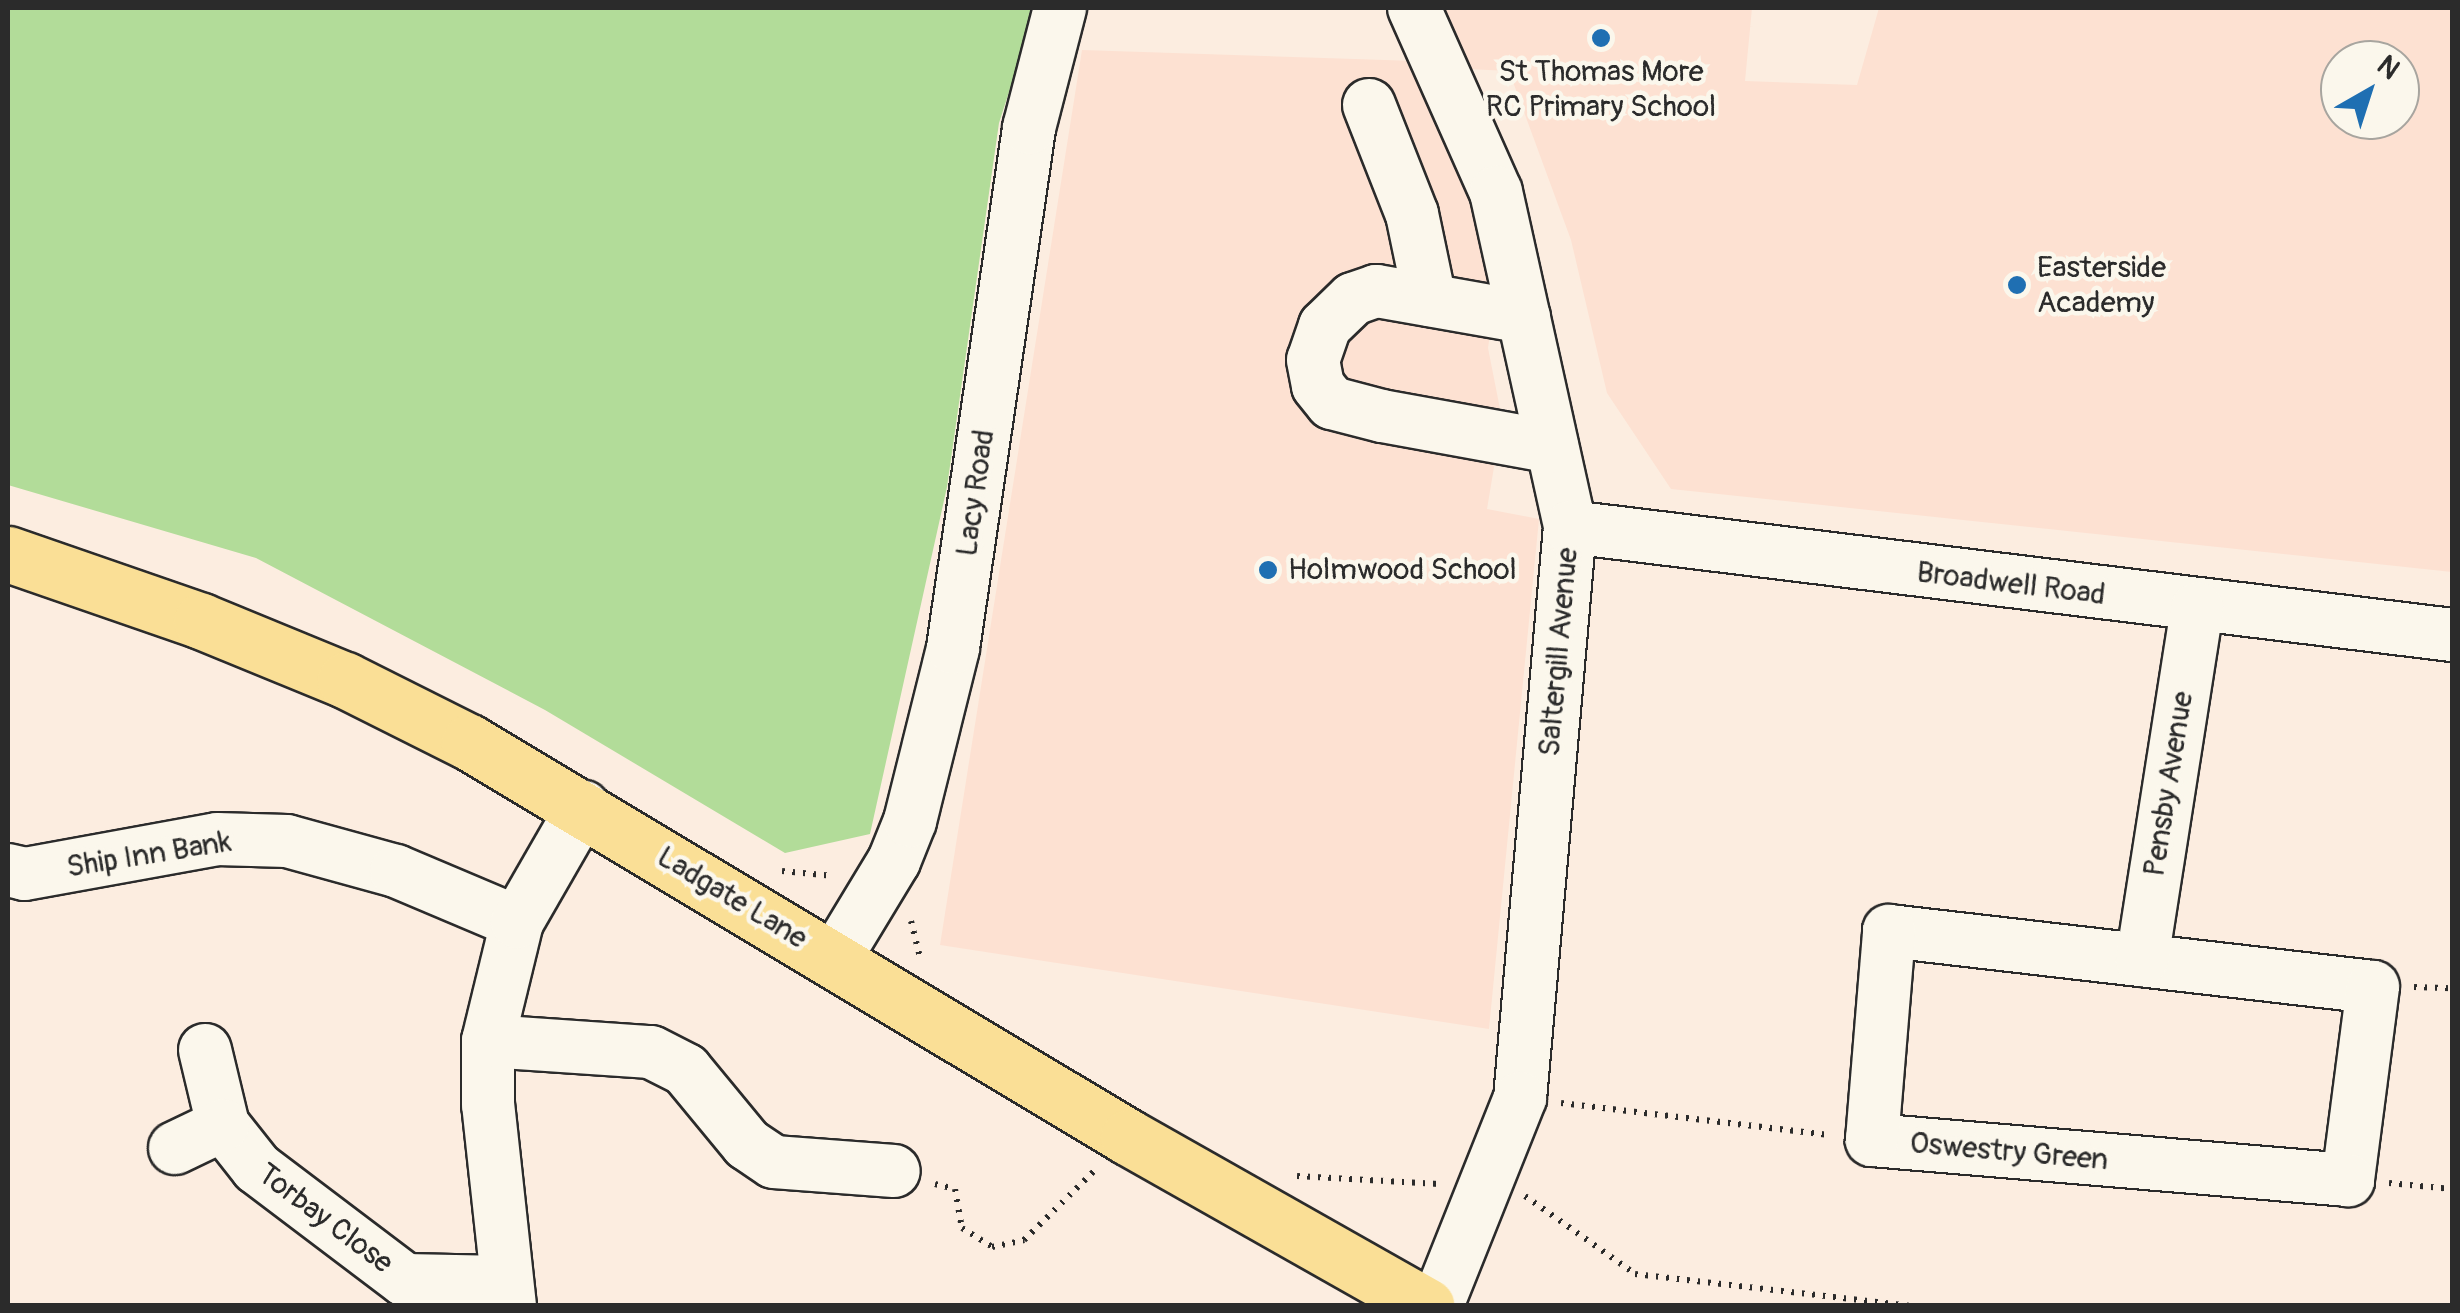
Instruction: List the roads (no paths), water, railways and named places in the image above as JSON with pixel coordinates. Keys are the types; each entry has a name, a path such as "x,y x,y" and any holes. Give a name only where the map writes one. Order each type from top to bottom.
{"main road":[{"name":"Ladgate Lane","path":"8,554 202,621 345,680 583,808 1128,1137 1427,1306"}],"street":[{"name":"Lacy Road","path":"834,960 894,861 910,820 953,648 1029,128 1060,8"},
{"name":"Saltergill Avenue","path":"1414,8 1496,192 1570,527 1520,1098 1437,1306"},
{"path":"1369,106 1412,214 1430,300"},
{"path":"1524,317 1376,292 1353,299 1325,326 1314,360 1318,386 1332,403 1366,412 1552,446"},
{"name":"Broadwell Road","path":"1570,527 2196,608 2452,636"},
{"name":"Pensby Avenue","path":"2142,960 2196,608"},
{"path":"507,1294 488,1041 517,922 583,808"},
{"name":"Ship Inn Bank","path":"8,870 25,874 217,839 287,841 396,871 517,922"},
{"name":"Oswestry Green","path":"1889,930 2142,960 2372,987 2348,1180 1872,1140 1889,930"},
{"path":"488,1041 652,1052 686,1070 747,1144 774,1162 894,1171"},
{"name":"Torbay Close","path":"205,1050 224,1124 257,1168 405,1280 507,1294"},
{"path":"175,1148 224,1124"}],"place":[{"name":"St Thomas More RC Primary School","path":"1601,38"},
{"name":"Easterside Academy","path":"2017,285"},
{"name":"Holmwood School","path":"1268,570"}]}
